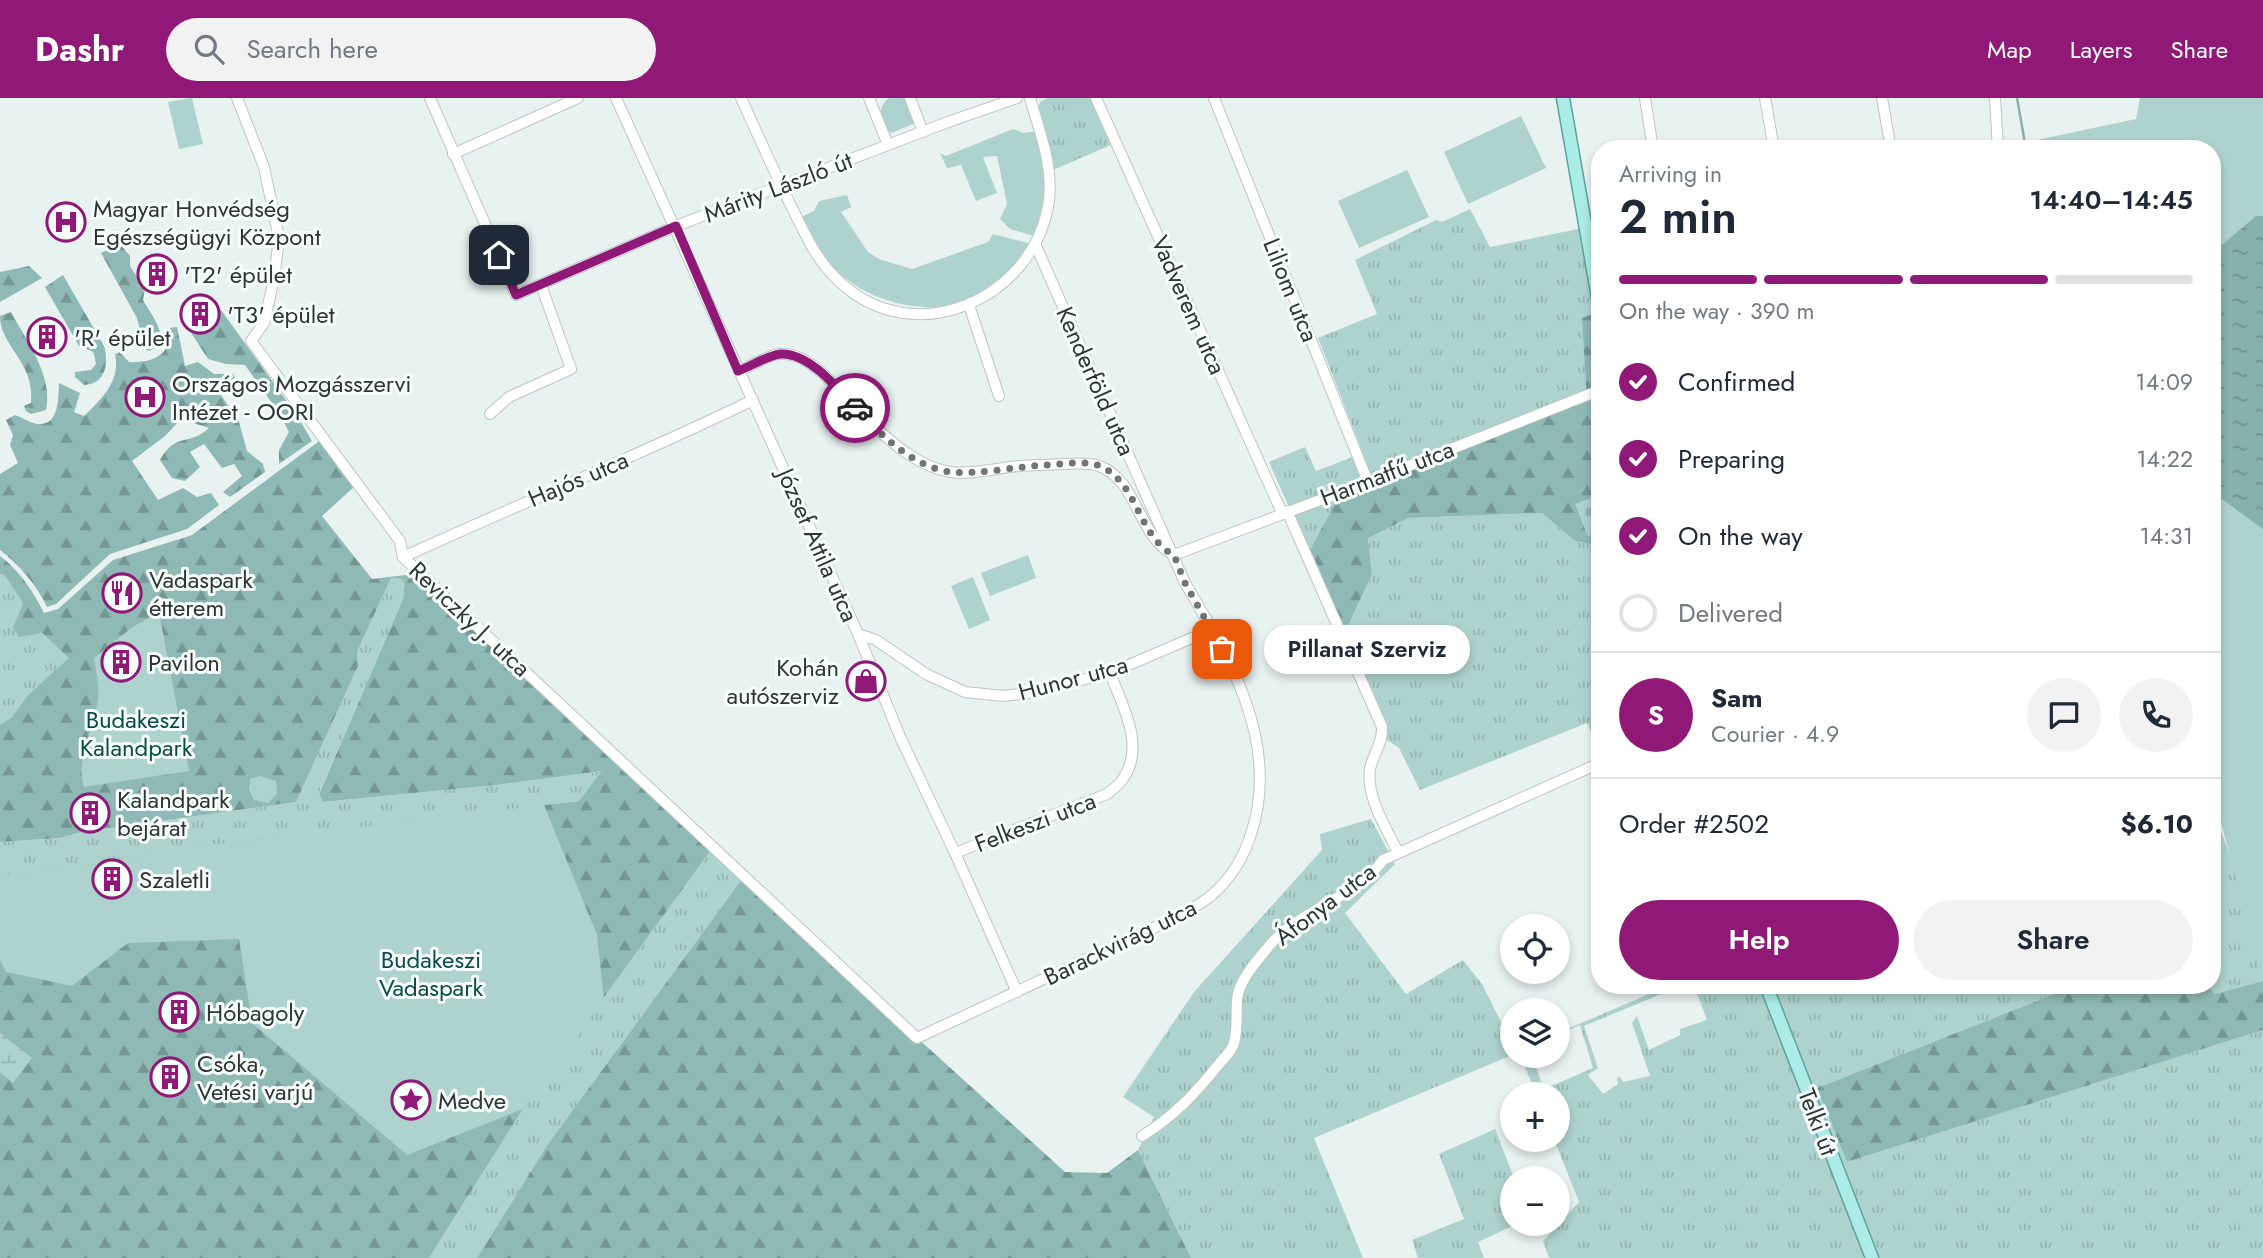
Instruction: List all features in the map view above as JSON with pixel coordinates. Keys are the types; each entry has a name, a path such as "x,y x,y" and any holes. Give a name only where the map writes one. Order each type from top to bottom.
{"main road":[{"path":"1563,98 1591,258"},
{"name":"Telki út","path":"1769,994 1872,1258"}],"street":[{"name":"Reviczky J. utca","path":"237,98 264,167 279,238 274,279 264,323 251,341 400,541 403,557 917,1038"},
{"path":"430,98 453,154 578,98"},
{"name":"József Attila utca","path":"616,98 676,226 738,371 858,634 901,739 1017,992"},
{"path":"741,98 810,247 828,271 845,286 880,307 909,313 950,311 969,306 996,290 1018,269 1036,246 1048,206 1051,184 1047,156 1030,98"},
{"path":"869,98 888,145"},
{"path":"911,98 923,132"},
{"name":"Márity László út","path":"453,154 516,295 676,226 1017,98"},
{"name":"Vadverem utca","path":"1096,98 1382,727 1370,777 1379,814 1398,852"},
{"name":"Liliom utca","path":"1214,98 1368,482"},
{"path":"1645,98 1652,140"},
{"path":"1765,98 1772,140"},
{"path":"1882,98 1889,140"},
{"path":"1996,98 1998,140"},
{"name":"Kenderföld utca","path":"1036,246 1174,555"},
{"path":"490,414 509,397 571,369 541,285"},
{"path":"969,306 999,396"},
{"path":"738,371 777,354 801,358 824,375 861,414 903,451 927,466 952,472 1079,463 1098,465 1112,473 1124,487 1156,540 1164,550 1174,555"},
{"name":"Harmatfű utca","path":"1174,555 1591,394"},
{"name":"Hajós utca","path":"403,557 753,401"},
{"name":"Barackvirág utca","path":"917,1038 1183,914 1213,894 1233,873 1248,844 1257,816 1262,768 1254,724 1232,668 1213,629 1185,583 1174,555"},
{"name":"Hunor utca","path":"858,634 876,640 926,674 965,692 981,695 1029,693 1110,673 1213,629"},
{"name":"Felkeszi utca","path":"955,853 1107,794 1123,779 1131,762 1133,733 1110,673"},
{"name":"Áfonya utca","path":"1142,1136 1177,1111 1200,1088 1233,1046 1238,1026 1237,998 1245,978 1271,944 1292,926 1355,887 1373,874 1383,860 1398,852 1591,767"}],"green space":[{"path":"192,98 203,144 179,149 168,102"},
{"path":"889,98 904,98 912,110 913,124 891,133 882,120 882,106"},
{"path":"1048,98 1092,98 1113,144 1053,170 1037,109 1041,101"},
{"path":"2140,98 2263,98 2263,972 2221,823 2221,140 2036,140 2136,119"},
{"path":"1521,116 1546,168 1468,204 1444,152"},
{"path":"1013,129 1024,133 1037,131 1041,146 1045,184 1034,236 1010,229 1000,219 1007,204 997,156 983,157 997,193 976,201 961,165 947,168 940,153 946,156"},
{"path":"1407,170 1429,217 1359,248 1338,201"},
{"path":"847,195 851,207 841,212 868,252 879,259 912,269 988,242 993,234 1032,244 1000,279 962,302 932,307 885,300 857,286 838,272 820,250 801,217 814,211 819,201"},
{"path":"1470,209 1490,247 1591,226 1591,374 1587,401 1472,445 1309,552 1269,462 1305,447 1316,471 1363,453 1318,338 1377,314 1355,260 1436,220 1442,222"},
{"path":"120,244 130,256 130,266 145,289 143,300 159,328 160,341 148,351 144,347 137,318 101,253"},
{"path":"29,266 42,278 0,302 0,272"},
{"path":"63,275 104,346 104,372 91,384 84,385 75,377 75,372 91,370 96,364 93,352 79,346 45,287"},
{"path":"213,299 296,414 312,441 279,464 279,450 289,432 279,413 245,365 208,359 179,314 185,308 198,328 216,317 207,302"},
{"path":"11,312 42,372 46,385 46,410 31,414 24,406 31,403 28,376 1,327 0,316"},
{"path":"1591,315 1591,544 1575,541 1542,513 1408,518 1368,538 1372,574 1345,632 1309,552 1338,498 1587,401 1582,318"},
{"path":"177,327 185,366 198,362 214,374 233,374 235,378 217,389 239,422 247,451 263,464 265,472 230,497 223,492 242,476 234,464 222,468 204,444 190,452 200,467 185,481 172,478 160,460 166,451 177,442 195,437 209,428 181,419 165,436 132,461 158,500 183,488 197,497 211,493 219,505 187,529 110,554 56,604 47,607 27,576 0,550 0,474 18,463 10,445 13,435 6,420 15,415 37,424 50,421 58,403 59,383 80,393 74,412 84,416 113,381 115,354 120,352 129,362 154,358 166,348 170,328"},
{"path":"322,439 355,486 322,516 372,579 414,574 711,850 523,1109 429,1258 0,1258 0,875 65,869 201,846 579,801 602,771 496,785 323,802 319,794 403,599 405,579 391,578 357,652 358,666 296,802 82,832 60,838 0,842 0,725 12,717 27,696 69,658 42,633 19,637 13,627 23,603 5,576 0,574 0,556 25,582 44,613 58,609 113,560 192,535"},
{"path":"1591,498 1591,536 1588,537 1575,504"},
{"path":"1542,513 1575,541 1591,544 1591,732 1587,723 1420,790 1399,748 1387,740 1385,722 1345,632 1372,574 1368,537 1408,518"},
{"path":"1028,555 1036,578 990,596 981,573"},
{"path":"0,574 5,576 23,603 13,627 42,633 70,658 27,696 12,717 0,725"},
{"path":"973,577 990,620 969,629 951,586"},
{"path":"391,578 405,579 403,599 319,793 323,802 496,785 603,771 579,801 201,846 65,869 0,875 0,842 60,838 82,832 296,802 358,666 357,652"},
{"name":"Budakeszi Kalandpark","path":"159,612 189,771 84,787 82,765 98,698 94,658 131,628"},
{"path":"260,776 276,781 277,794 268,803 254,800 249,789 250,779"},
{"name":"Budakeszi Vadaspark","path":"544,805 597,935 604,999 523,1109 407,1155 252,1023 239,939 128,943 72,986 6,972 0,960 0,875 65,869 201,846"},
{"path":"1371,819 1395,864 1345,913 1406,994 1463,960 1482,984 1500,1020 1500,1060 1314,1138 1363,1258 1191,1258 1138,1150 1154,1117 1123,1097 1194,992 1322,850 1320,834"},
{"path":"2221,831 2263,944 2263,981 2221,992"},
{"path":"711,850 742,879 548,1144 477,1258 429,1258 523,1109"},
{"path":"742,879 1065,1172 1107,1173 1138,1150 1191,1258 477,1258 548,1144"},
{"path":"2263,981 2263,1030 1847,1162 1817,1088 2054,994 2221,992"},
{"path":"1649,994 1661,994 1584,1026 1598,1068 1588,1075 1603,1094 1618,1084 1617,1078 1620,1076 1623,1082 1650,1076 1632,1023 1637,1016 1649,1050 1680,1035 1680,1029 1707,1020 1697,994 2054,994 1817,1088 1847,1162 2263,1030 2263,1258 1549,1258 1543,1241 1548,1236 1570,1236 1570,1212 1579,1202 1570,1179 1570,1166 1565,1166 1559,1152 1570,1152 1570,1082 1560,1082 1593,1068 1580,1025 1570,1030 1570,1028"},
{"path":"0,1033 32,1058 13,1083 0,1072"},
{"path":"1525,1068 1536,1068 1541,1082 1531,1082"},
{"path":"1495,1129 1500,1142 1500,1152 1504,1152 1509,1166 1500,1166 1500,1232 1478,1242 1484,1258 1418,1258 1412,1240 1464,1219 1439,1154"}],"water":[{"path":"2256,216 2263,216 2263,529 2221,498 2221,246"}],"waterway":[{"path":"2017,98 2024,140"}],"way so far":[{"path":"855,408 903,451 927,466 952,472 1079,463 1098,465 1112,473 1124,487 1156,540 1164,550 1174,555 1185,583 1222,649"}],"place":[{"name":"Magyar Honvédség Egészségügyi Központ","path":"66,222"},
{"name":"'T2' épület","path":"157,274"},
{"name":"'T3' épület","path":"200,314"},
{"name":"'R' épület","path":"47,337"},
{"name":"Országos Mozgásszervi Intézet - OORI","path":"145,397"},
{"name":"Vadaspark étterem","path":"122,593"},
{"name":"Pillanat Szerviz","path":"1222,649"},
{"name":"Pavilon","path":"121,662"},
{"name":"Kohán autószerviz","path":"866,681"},
{"name":"Kalandpark bejárat","path":"90,813"},
{"name":"Szaletli","path":"112,879"},
{"name":"Hóbagoly","path":"179,1012"},
{"name":"Csóka, Vetési varjú","path":"170,1077"},
{"name":"Medve","path":"411,1100"}],"route":[{"path":"499,255 516,295 676,226 738,371 777,354 801,358 824,375 855,408"}]}
